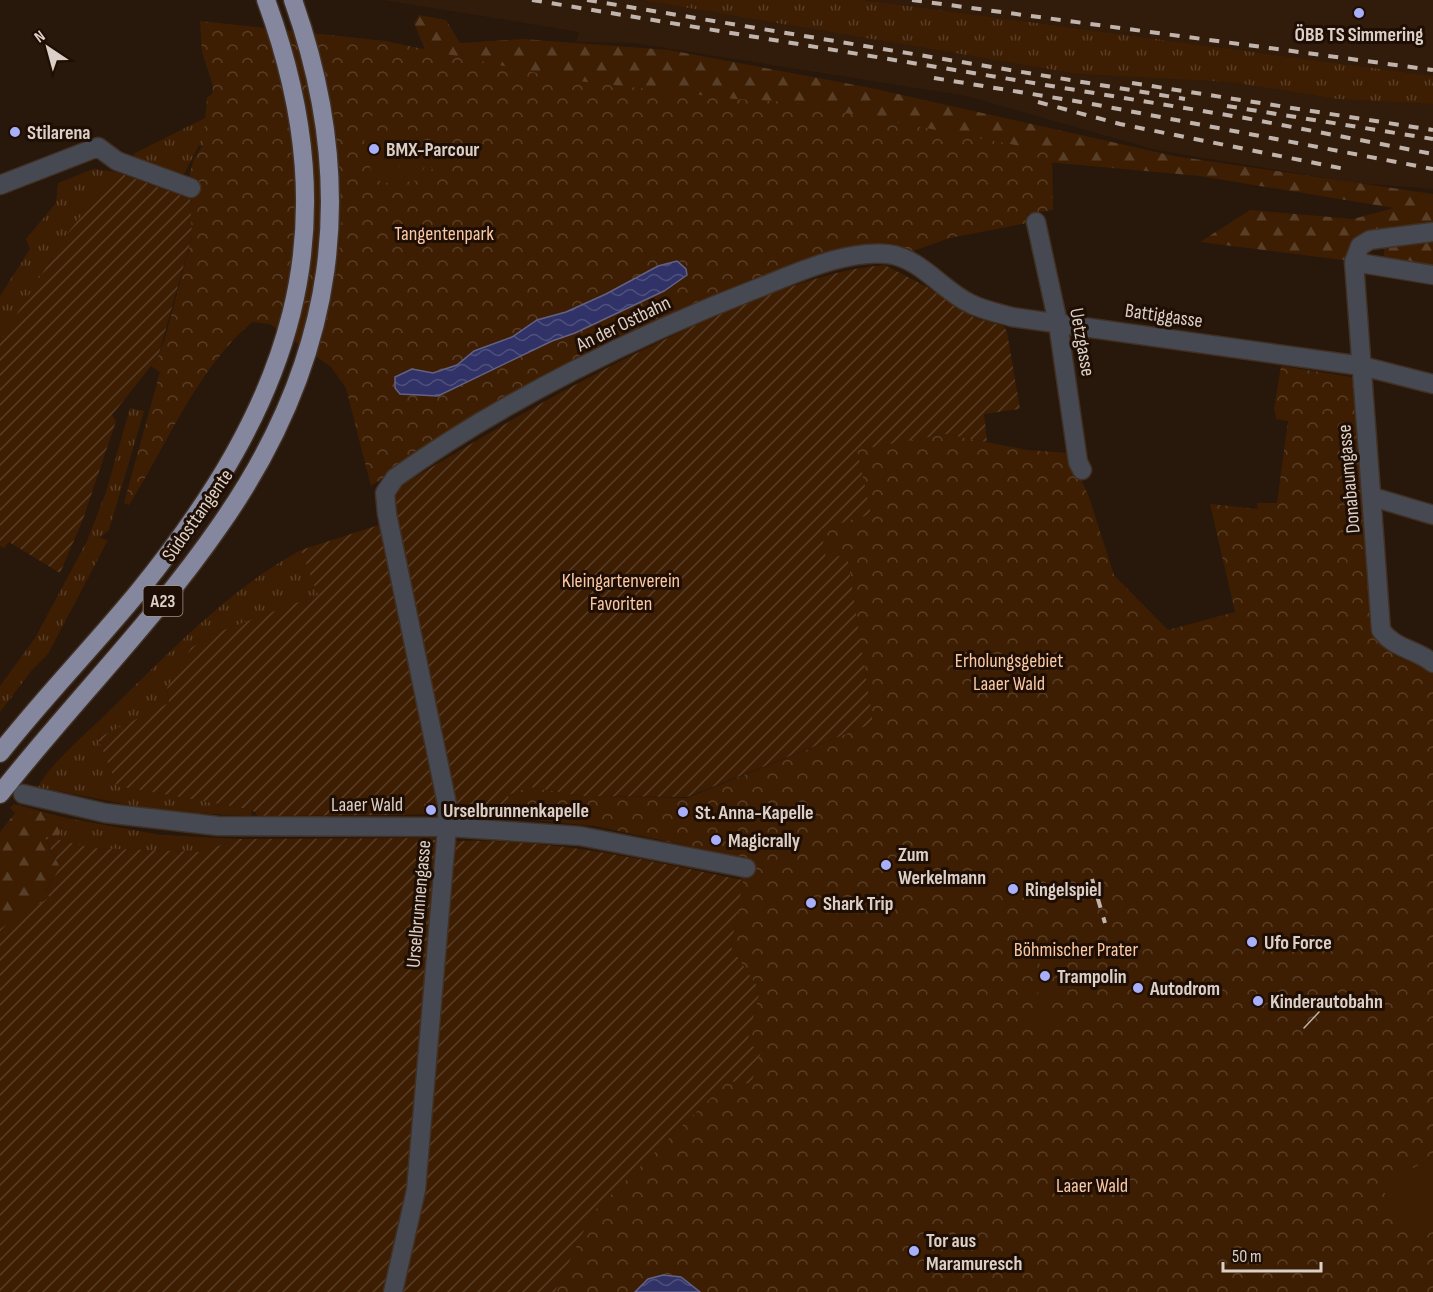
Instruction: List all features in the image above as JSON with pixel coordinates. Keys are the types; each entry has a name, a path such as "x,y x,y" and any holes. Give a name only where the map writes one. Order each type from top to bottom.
{"highway":[{"name":"Südosttangente","path":"0,753 138,591 181,536 233,457 272,378 296,301 302,266 306,205 305,170 295,99 266,0"},
{"name":"Südosttangente","path":"0,794 160,604 208,542 266,451 296,387 320,307 326,269 331,203 326,131 320,94 293,0"}],"street":[{"path":"0,185 98,147 117,161 191,188"},
{"name":"Uetzgasse","path":"1036,222 1058,323 1078,462 1082,470"},
{"path":"1433,232 1370,240 1360,246 1354,262 1433,275"},
{"name":"An der Ostbahn","path":"387,488 411,467 491,417 585,366 706,308 792,275 850,257 884,254 903,258"},
{"name":"Battiggasse","path":"903,258 969,303 1012,317 1362,366 1433,384"},
{"name":"Donabaumgasse","path":"1354,262 1381,630 1395,645 1426,657 1433,663"},
{"name":"Urselbrunnengasse","path":"387,488 387,514 447,804 447,827 416,1190 393,1292"},
{"path":"1373,497 1433,515"},
{"name":"Laaer Wald","path":"23,794 105,813 218,826 447,827 580,836 746,868"}],"shaded area":[{"path":"383,0 641,0 1078,74 1230,82 1337,99 1433,104 1433,189 1356,183 1156,150 966,96 633,43 576,42 579,32"},
{"path":"864,0 1433,0 1433,76"}],"green space":[{"path":"641,0 864,0 1433,76 1433,104 1337,99 1230,82 1078,74"},
{"path":"419,15 446,20 460,43 523,39 669,50 871,88 1174,156 1433,194 1433,224 1363,235 1353,241 1347,259 1343,260 1200,242 1250,210 1353,219 1394,208 1200,176 979,156 830,161 426,52 414,23"},
{"name":"Tangentenpark","path":"200,21 385,41 570,80 735,99 790,102 1036,149 1052,154 1053,210 1027,214 1027,223 950,238 913,251 890,243 863,246 753,279 615,338 446,436 371,486 346,388 331,367 270,324 252,322 232,341 199,385 129,505 124,503 160,372 151,366 158,357 165,338 192,237 188,180 194,159 203,145 207,98 212,94 213,86 202,52"},
{"path":"237,102 216,138 199,145 183,176 132,158 135,153"},
{"path":"333,106 342,216 337,275 291,270 294,193 287,116"},
{"name":"BMX-Parcour","path":"370,116 382,117 393,120 410,131 423,147 432,169 427,178 391,183 380,181 368,161 364,139 366,121","holes":["377,122 398,128 405,137 374,137 369,126","384,142 399,148 403,162 401,167 392,161 380,144","413,147 425,166 421,174 411,174 408,171 409,155"]},
{"path":"93,169 116,172 67,234 0,341 0,296 30,249 26,239 56,203 58,183"},
{"path":"116,172 190,199 192,236 158,357 112,415 116,421 83,519 60,573 9,542 4,548 0,546 0,341 67,234"},
{"path":"1433,239 1433,268 1384,258 1384,246"},
{"name":"Kleingartenverein Favoriten","path":"885,265 927,287 975,318 1004,326 1007,332 1020,409 984,414 987,442 945,434 857,450 871,514 821,529 826,558 847,555 873,723 687,797 583,796 529,787 508,795 510,805 474,810 453,808 391,502 402,485 562,392 644,349 747,303 805,282 845,271"},
{"path":"1281,366 1351,377 1360,384 1370,627 1388,650 1401,658 1417,661 1433,654 1433,1292 700,1292 681,1277 635,1292 555,1292 592,1213 728,1081 747,1043 760,991 731,947 743,880 707,850 595,826 511,818 507,795 529,787 583,796 687,798 873,723 847,555 826,559 821,529 857,450 945,434 1027,450 1069,453 1089,497 1114,575 1168,630 1235,612 1210,504 1258,509 1257,503 1277,503 1288,421 1276,419 1274,409"},
{"path":"130,408 144,411 109,530 100,538 108,540 48,654 32,670 0,712 0,686 35,638 87,541 106,492"},
{"path":"379,525 436,800 392,815 258,816 248,809 117,786 98,738 169,703 167,688 191,648 213,634 318,595 301,550"},
{"path":"301,550 319,595 213,634 191,648 167,688 169,703 98,738 117,786 248,809 252,811 251,816 160,811 38,787 67,751 173,648 248,584"},
{"path":"436,800 437,809 433,814 392,815"},
{"path":"14,804 66,818 59,835 44,837 60,867 45,892 51,897 0,929 0,832 15,813 10,808"},
{"path":"66,818 161,835 238,839 201,852 91,848 44,836 59,835"},
{"path":"44,836 91,848 201,852 238,839 433,838 437,842 515,842 591,850 743,880 731,947 760,991 747,1043 761,1051 751,1084 728,1081 592,1213 555,1292 0,1292 0,929 50,897 45,893 60,867"},
{"name":"Trampolin","path":"1040,955 1052,955 1050,997 1038,997"},
{"name":"Trampolin","path":"1038,1004 1051,1004 1048,1036 1035,1035"},
{"path":"1433,1157 1433,1231 1412,1243 1381,1186"}],"water":[{"path":"677,261 686,269 687,275 664,291 575,333 552,341 438,396 400,394 395,388 395,377 412,369 433,373 457,365 474,351 512,337 537,320 566,312 658,266"},
{"path":"663,1275 681,1277 700,1292 635,1292 648,1279"}],"tram line":[{"path":"1304,1028 1319,1012"}],"railway":[{"path":"532,0 1245,118 1433,154"},
{"path":"587,0 1185,99"},
{"path":"912,0 1433,70"},
{"path":"934,78 1087,103 1433,169"},
{"path":"1132,83 1433,130"},
{"path":"1038,102 1120,124 1345,169"},
{"path":"1227,106 1433,139"},
{"path":"1092,879 1105,923"}],"place":[{"name":"ÖBB TS Simmering","path":"1359,13"},
{"name":"Stilarena","path":"15,132"},
{"name":"BMX-Parcour","path":"374,149"},
{"name":"Urselbrunnenkapelle","path":"431,810"},
{"name":"St. Anna-Kapelle","path":"683,812"},
{"name":"Magicrally","path":"716,840"},
{"name":"Zum Werkelmann","path":"886,865"},
{"name":"Ringelspiel","path":"1013,889"},
{"name":"Shark Trip","path":"811,903"},
{"name":"Ufo Force","path":"1252,942"},
{"name":"Trampolin","path":"1045,976"},
{"name":"Autodrom","path":"1138,988"},
{"name":"Kinderautobahn","path":"1258,1001"},
{"name":"Tor aus Maramuresch","path":"914,1251"}],"park label":[{"name":"Erholungsgebiet Laaer Wald","path":"1009,672"},
{"name":"Böhmischer Prater","path":"1076,949"}]}
